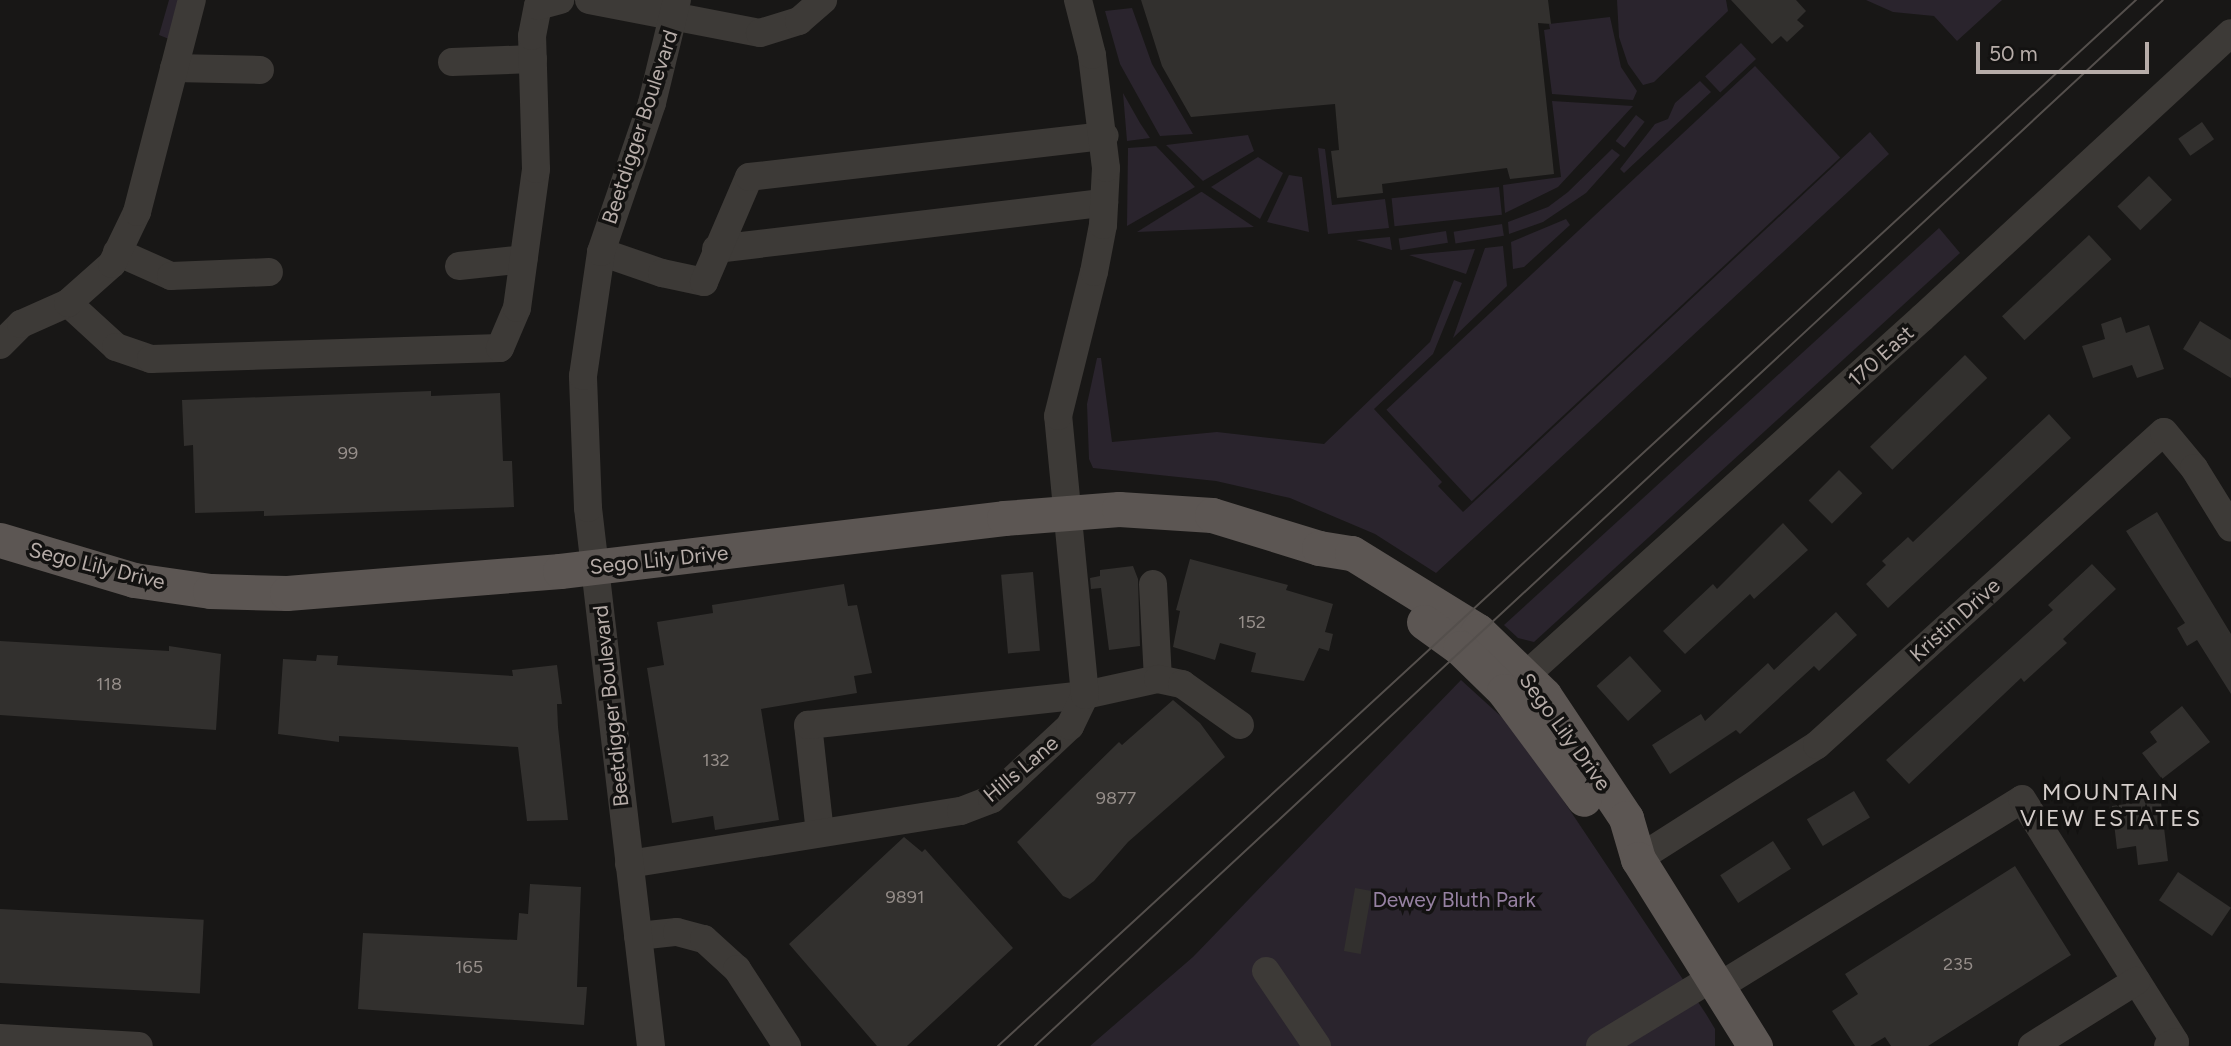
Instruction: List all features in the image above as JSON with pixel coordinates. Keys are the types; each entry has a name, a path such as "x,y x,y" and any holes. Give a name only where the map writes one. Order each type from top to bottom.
{"main road":[{"name":"Sego Lily Drive","path":"0,540 134,580 210,591 363,590 595,567 1065,511 1212,515 1319,548 1352,553 1442,605 1526,675 1626,818 1638,859 1755,1046"},
{"name":"Sego Lily Drive","path":"1319,548 1344,574 1425,622 1485,671 1539,732 1605,831 1638,859"}],"street":[{"path":"0,345 21,324 68,303 111,264 137,212 192,0"},
{"path":"68,303 116,347 151,359 500,348 517,308 536,169 533,59 538,6 560,0"},
{"path":"589,0 677,7 760,33 799,21 823,0"},
{"path":"1078,0 1105,136 1104,203 1094,272 1058,416 1065,511 1085,695"},
{"name":"Beetdigger Boulevard","path":"651,1046 595,567 583,376 601,252 652,103 677,7"},
{"name":"170 East","path":"1526,675 1922,318 2231,33"},
{"path":"452,62 533,59"},
{"path":"174,68 260,70"},
{"path":"601,252 662,273 704,282 749,177 1105,136"},
{"path":"716,249 1104,203"},
{"path":"117,252 171,276 269,272"},
{"path":"459,266 524,259"},
{"name":"Kristin Drive","path":"1638,859 1817,745 2164,432 2194,468 2231,528"},
{"path":"1153,584 1158,679"},
{"path":"820,833 808,725 1085,695 1158,679 1182,684 1240,725"},
{"name":"Hills Lane","path":"629,864 961,811 992,799 1070,726 1085,695"},
{"path":"1600,1046 1715,982 2022,799 2175,1042 2168,1046"},
{"path":"638,936 677,932 704,939 737,969 787,1046"},
{"path":"1266,971 1317,1046"},
{"path":"2032,1046 2136,981"},
{"path":"0,1038 139,1046"}],"green space":[{"path":"169,0 178,0 169,39 159,35"},
{"path":"1617,0 1726,0 1728,11 1654,82 1643,85 1628,64 1619,37"},
{"path":"1866,0 2002,0 1957,41 1934,16 1893,12"},
{"path":"1132,8 1152,64 1193,134 1160,136 1120,64 1105,11"},
{"path":"1610,17 1621,67 1637,91 1633,100 1552,94 1544,30 1550,29 1549,24"},
{"path":"1741,43 1756,59 1720,93 1705,76"},
{"path":"1755,66 1840,157 1472,501 1386,410"},
{"path":"1700,81 1711,92 1624,173 1620,169 1655,124 1668,119 1675,103"},
{"path":"1123,93 1140,123 1150,138 1127,141"},
{"path":"1552,101 1633,106 1558,187 1505,213 1503,185 1561,177"},
{"path":"1636,115 1645,122 1624,148 1616,141"},
{"path":"1870,132 1889,154 1436,573 1375,534 1290,498 1216,481 1093,468 1089,459 1087,404 1097,358 1101,358 1112,442 1217,432 1324,444 1430,342 1454,280 1462,283 1433,354 1374,409 1442,482 1438,486 1463,512"},
{"path":"1248,135 1254,151 1203,181 1166,145"},
{"path":"1156,146 1195,187 1127,226 1128,148"},
{"path":"1318,148 1325,149 1332,205 1385,199 1389,228 1328,234"},
{"path":"1612,149 1620,155 1586,193 1543,222 1509,234 1508,222 1548,207 1568,192"},
{"path":"1258,157 1283,173 1260,219 1211,187"},
{"path":"1289,175 1302,177 1309,232 1267,222"},
{"path":"1499,187 1502,215 1395,226 1392,198"},
{"path":"1201,192 1254,227 1137,232"},
{"path":"1566,219 1570,225 1524,267 1513,269 1511,242"},
{"path":"1502,224 1504,236 1455,244 1454,232"},
{"path":"1939,228 1960,253 1534,642 1518,638 1504,625"},
{"path":"1446,231 1448,243 1400,250 1399,239"},
{"path":"1390,237 1392,250 1356,240"},
{"path":"1503,246 1507,286 1453,338 1485,248"},
{"path":"1475,249 1466,274 1409,255"},
{"name":"Dewey Bluth Park","path":"1461,680 1517,731 1706,1014 1715,1029 1715,1046 1090,1046 1193,957"}],"building":[{"path":"1141,0 1548,0 1551,24 1538,23 1554,174 1510,179 1507,168 1382,184 1383,193 1337,198 1331,151 1339,150 1335,104 1191,117 1162,66"},
{"path":"1731,0 1796,0 1806,11 1797,20 1804,26 1787,42 1781,36 1772,44"},
{"path":"2202,122 2214,139 2190,156 2178,139"},
{"path":"2149,176 2172,200 2140,230 2117,207"},
{"path":"2089,235 2112,259 2024,340 2002,316"},
{"path":"2121,317 2126,333 2149,325 2164,369 2137,378 2132,365 2093,378 2082,346 2105,339 2101,324"},
{"path":"2200,321 2231,340 2231,378 2183,349"},
{"path":"1965,355 1987,378 1892,470 1870,447"},
{"path":"431,391 431,396 500,393 503,461 512,461 514,507 264,516 264,511 195,513 193,445 184,446 182,400"},
{"path":"2049,414 2071,438 1888,608 1866,584 1886,565 1882,561 1908,537 1913,542"},
{"path":"1839,470 1862,493 1832,524 1809,500"},
{"path":"2157,512 2231,634 2231,694 2197,640 2187,646 2177,628 2185,623 2126,531"},
{"path":"1783,523 1808,550 1754,599 1750,594 1685,654 1663,631 1713,584 1717,589"},
{"path":"1190,559 1288,585 1286,590 1333,604 1325,632 1333,634 1329,651 1319,648 1304,681 1251,672 1256,653 1220,643 1215,660 1173,647 1180,611 1176,610"},
{"path":"2092,564 2116,589 2063,639 2067,643 2024,682 2021,678 1909,784 1886,760 2053,610 2048,605"},
{"path":"1133,566 1138,579 1140,646 1109,650 1101,588 1091,589 1090,578 1100,576 1100,570"},
{"path":"1033,572 1040,651 1008,653 1001,575"},
{"path":"844,584 848,606 857,605 872,673 854,676 857,693 761,709 779,820 715,830 713,816 672,823 647,668 664,665 657,622 713,613 712,605"},
{"path":"1836,612 1857,635 1819,671 1814,666 1740,734 1736,730 1670,774 1652,745 1701,714 1705,721 1768,663 1774,670"},
{"path":"0,641 169,651 169,646 221,654 216,730 0,715"},
{"path":"317,655 338,656 337,665 513,676 512,670 557,665 562,704 557,704 558,727 568,820 527,821 518,747 339,736 339,742 278,734 283,659 316,661"},
{"path":"1630,656 1661,691 1628,721 1597,686"},
{"path":"1173,700 1200,723 1225,757 1128,842 1094,881 1070,899 1063,896 1017,842 1119,742 1122,745"},
{"path":"2182,706 2210,742 2162,779 2142,753 2157,742 2150,732"},
{"path":"1854,791 1870,818 1823,846 1807,819"},
{"path":"2160,794 2168,861 2138,865 2136,846 2117,849 2112,806 2126,804 2125,798"},
{"path":"904,837 922,852 925,849 1013,948 907,1046 877,1046 789,944"},
{"path":"1773,841 1791,869 1738,903 1720,875"},
{"path":"2015,866 2071,955 1928,1046 1891,1046 1885,1037 1870,1046 1855,1046 1832,1011 1858,994 1845,974"},
{"path":"2178,872 2231,908 2212,936 2159,900"},
{"path":"530,884 581,887 577,987 587,987 584,1025 358,1009 363,933 517,940 519,913 528,914"},
{"path":"1355,888 1372,891 1361,954 1344,951"},
{"path":"0,909 204,920 200,994 0,983"}],"tram line":[{"path":"998,1046 2136,0"},
{"path":"1035,1046 2163,0"}],"district":[{"name":"MOUNTAIN VIEW ESTATES","path":"2111,805"}]}
